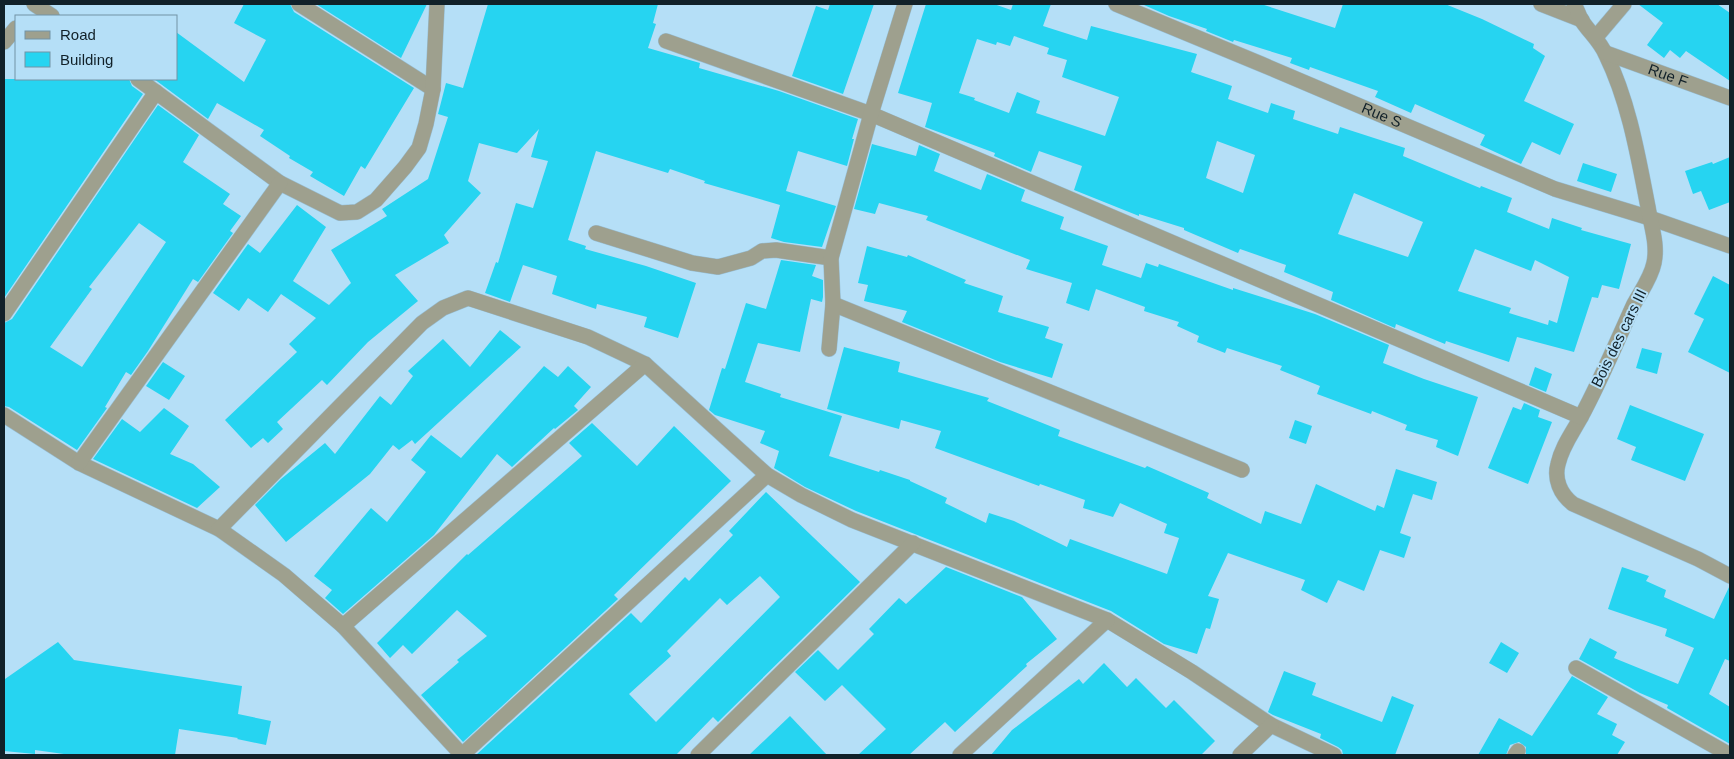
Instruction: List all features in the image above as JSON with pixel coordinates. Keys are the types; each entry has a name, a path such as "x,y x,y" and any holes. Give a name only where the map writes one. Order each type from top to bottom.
{"street":[{"path":"299,4 433,89"},
{"path":"139,80 280,183 340,214 358,212 376,200 405,167 418,148 426,124 433,89 437,4"},
{"path":"829,349 833,304 830,258 905,4"},
{"name":"Rue S","path":"1116,4 1262,64 1554,189 1650,218 1730,246"},
{"path":"1541,4 1582,20"},
{"name":"Bois des cars III","path":"1574,4 1582,20 1606,53 1620,88 1630,122 1654,238 1654,264 1581,417 1568,438 1556,474 1559,486 1566,499 1593,513 1698,559 1730,576"},
{"path":"1596,37 1624,4"},
{"path":"33,8 50,15"},
{"path":"4,42 15,29"},
{"path":"666,41 871,114 1581,417"},
{"name":"Rue F","path":"1606,53 1730,98"},
{"path":"4,314 156,92"},
{"path":"79,463 280,183"},
{"path":"596,233 692,263 718,267 745,260 762,251 776,250 830,258"},
{"path":"219,529 422,323 443,308 468,298 588,337 645,364 767,475 801,495 852,520 913,542 1107,620 1192,672 1271,725 1334,755"},
{"path":"833,304 1242,470"},
{"path":"343,626 645,364"},
{"path":"4,415 79,463 219,529 284,576 343,626 462,755 767,475"},
{"path":"698,755 913,542"},
{"path":"960,755 1107,620"},
{"path":"1576,668 1730,755"},
{"path":"1240,755 1271,725"}],"building":[{"path":"244,4 290,4 294,12 414,88 365,169 361,166 344,196 310,176 313,172 289,158 290,156 260,136 264,130 217,103 208,119 155,80 178,80 178,33 244,82 266,40 234,23"},
{"path":"316,4 427,4 401,58"},
{"path":"488,4 658,4 653,23 656,24 648,48 700,63 699,68 779,91 858,119 847,166 798,151 786,191 836,206 822,247 784,242 771,238 780,205 704,183 705,181 670,169 668,173 596,151 568,240 586,246 585,249 646,266 696,283 678,338 644,327 647,317 597,304 596,309 552,294 557,276 523,265 510,302 485,293 496,262 498,263 516,203 533,208 548,161 531,157 539,129 517,153 479,143 468,181 481,193 444,235 449,243 395,275 418,301 368,342 327,385 322,380 277,422 283,429 268,443 263,438 251,448 225,420 297,352 289,344 316,318 281,294 268,312 248,298 239,311 213,293 248,244 260,253 297,205 326,227 293,281 329,305 351,283 331,250 387,216 382,209 428,179 448,117 438,114 446,83 463,88"},
{"path":"830,4 874,4 843,94 792,76 816,6 828,10"},
{"path":"926,4 994,4 1011,10 1013,4 1051,4 1043,26 1087,40 1091,26 1197,54 1191,72 1232,86 1228,99 1268,113 1271,103 1295,111 1293,119 1338,134 1340,127 1405,148 1403,156 1480,188 1481,186 1512,198 1507,212 1549,229 1552,218 1582,228 1581,230 1631,244 1619,289 1602,285 1598,298 1592,297 1574,352 1517,337 1509,362 1446,341 1445,344 1396,324 1395,328 1331,300 1333,292 1284,272 1286,265 1240,249 1238,253 1184,230 1184,228 1139,214 1139,216 1074,190 1082,166 1039,151 1031,172 994,156 995,153 925,127 932,103 898,93","holes":["1014,36 1049,48 1047,54 1067,60 1062,77 1119,97 1105,136 1036,113 1040,101 1017,92 1009,113 959,93 977,39 996,45 997,42 1010,46","1217,141 1255,155 1243,193 1206,178","1354,193 1423,222 1408,257 1338,234","1475,249 1531,271 1535,260 1569,277 1557,323 1549,320 1548,325 1509,313 1511,308 1458,291"]},
{"path":"1144,4 1261,4 1335,28 1343,4 1445,4 1534,44 1533,48 1545,56 1524,101 1574,124 1560,155 1532,142 1521,164 1480,145 1485,135 1415,104 1411,113 1375,97 1378,91 1310,67 1309,70 1290,63 1292,58 1234,40 1233,42 1206,31 1207,29 1169,16"},
{"path":"1638,4 1717,4 1730,13 1730,81 1686,51 1680,58 1670,50 1664,58 1647,45 1663,23"},
{"path":"4,79 129,80 132,86 143,94 4,298"},
{"path":"158,105 199,135 183,162 230,194 223,204 241,216 230,231 233,233 198,282 193,279 131,375 126,372 105,407 107,408 77,450 9,407 4,406 4,323 12,319","holes":["139,223 166,242 82,367 50,347 92,289 89,287"]},
{"path":"872,144 916,156 919,145 940,154 934,171 981,190 987,174 1025,190 1021,201 1064,217 1060,229 1108,246 1102,265 1141,278 1146,263 1158,267 1159,264 1233,290 1233,288 1315,314 1389,345 1383,363 1478,397 1458,456 1436,447 1438,440 1405,430 1407,425 1372,411 1371,414 1317,394 1320,386 1280,370 1282,366 1227,348 1225,353 1197,342 1199,336 1177,326 1179,322 1144,311 1145,307 1096,289 1089,311 1066,303 1072,283 1026,269 1030,260 926,220 928,216 879,203 875,214 854,209"},
{"path":"1730,157 1730,202 1709,210 1701,191 1693,194 1685,171 1712,162 1713,164"},
{"path":"1583,163 1617,174 1611,192 1577,181"},
{"path":"867,246 907,257 908,255 966,280 964,283 1003,296 998,312 1049,327 1045,338 1063,344 1052,378 1000,362 902,322 907,311 864,301 868,285 858,283"},
{"path":"781,260 816,265 812,276 823,280 822,302 811,299 800,352 758,343 745,382 781,394 780,397 842,416 829,456 910,480 947,498 945,503 986,523 989,513 1014,521 1067,547 1070,539 1167,574 1179,538 1164,533 1167,524 1120,503 1113,517 1083,508 1085,500 1040,484 1039,486 935,448 941,431 901,420 899,429 827,409 844,347 900,362 898,372 989,398 987,401 1060,430 1058,436 1145,468 1147,466 1209,493 1207,498 1261,524 1265,511 1301,524 1316,484 1375,511 1377,505 1384,508 1396,469 1437,482 1432,500 1413,494 1400,533 1411,537 1404,558 1380,550 1364,591 1338,580 1327,603 1301,590 1305,580 1228,553 1208,596 1219,599 1210,629 1206,628 1197,654 1164,644 1111,611 856,511 805,487 774,468 779,451 760,443 765,431 715,415 709,410 722,368 725,369 746,303 766,309"},
{"path":"1713,276 1730,285 1730,373 1688,352 1704,319 1694,314"},
{"path":"500,330 521,347 415,444 412,440 399,450 393,445 370,474 286,542 255,505 281,479 325,443 335,454 380,396 391,405 413,376 408,371 443,339 470,367"},
{"path":"1642,348 1662,353 1657,374 1636,368"},
{"path":"163,362 185,376 169,400 146,386"},
{"path":"544,366 558,377 568,366 591,387 574,406 578,410 554,428 512,467 497,454 434,535 343,614 325,598 332,590 314,576 371,508 387,522 426,472 411,460 431,435 461,458"},
{"path":"1535,367 1552,374 1546,392 1529,385"},
{"path":"1524,403 1540,410 1538,417 1552,422 1528,484 1488,468 1513,407 1521,410"},
{"path":"1630,405 1704,434 1685,481 1631,460 1636,447 1617,439"},
{"path":"164,408 189,426 170,454 193,464 220,487 197,508 93,459 122,419 140,432"},
{"path":"1295,420 1312,426 1306,444 1289,438"},
{"path":"592,423 637,466 674,426 731,481 614,595 618,599 463,742 421,695 459,662 457,660 487,636 457,610 412,654 403,645 390,658 377,643 467,554 582,456 569,443"},
{"path":"766,492 860,582 718,722 713,717 676,755 476,755 631,613 641,623 685,577 689,581 733,535 729,531","holes":["760,576 780,597 656,722 629,694 671,656 667,651 720,598 727,605"]},
{"path":"946,567 1022,597 1057,639 1026,664 1027,666 955,732 945,722 909,755 858,755 886,729 842,685 825,701 795,672 818,650 838,670 874,634 869,629 899,598 906,604"},
{"path":"1622,567 1649,576 1646,581 1666,590 1664,597 1714,619 1730,585 1730,661 1725,659 1709,694 1730,707 1730,744 1667,708 1668,705 1640,693 1579,659 1590,638 1617,652 1614,658 1678,684 1694,648 1665,636 1667,629 1608,609"},
{"path":"58,642 74,660 242,686 238,714 271,721 266,745 238,738 179,729 175,755 71,755 35,750 35,754 4,751 5,679"},
{"path":"1501,642 1519,653 1507,673 1489,663"},
{"path":"1104,663 1127,687 1136,678 1166,708 1174,700 1215,741 1201,755 991,755 1012,730 1079,679 1083,684"},
{"path":"1284,671 1316,683 1312,695 1382,722 1392,696 1414,705 1395,755 1343,755 1342,750 1338,747 1320,738 1321,734 1268,712"},
{"path":"1572,676 1608,697 1597,714 1617,724 1612,735 1625,742 1617,755 1526,755 1526,747 1519,742 1510,745 1506,755 1478,755 1499,718 1532,736"},
{"path":"790,716 827,755 749,755"}]}
